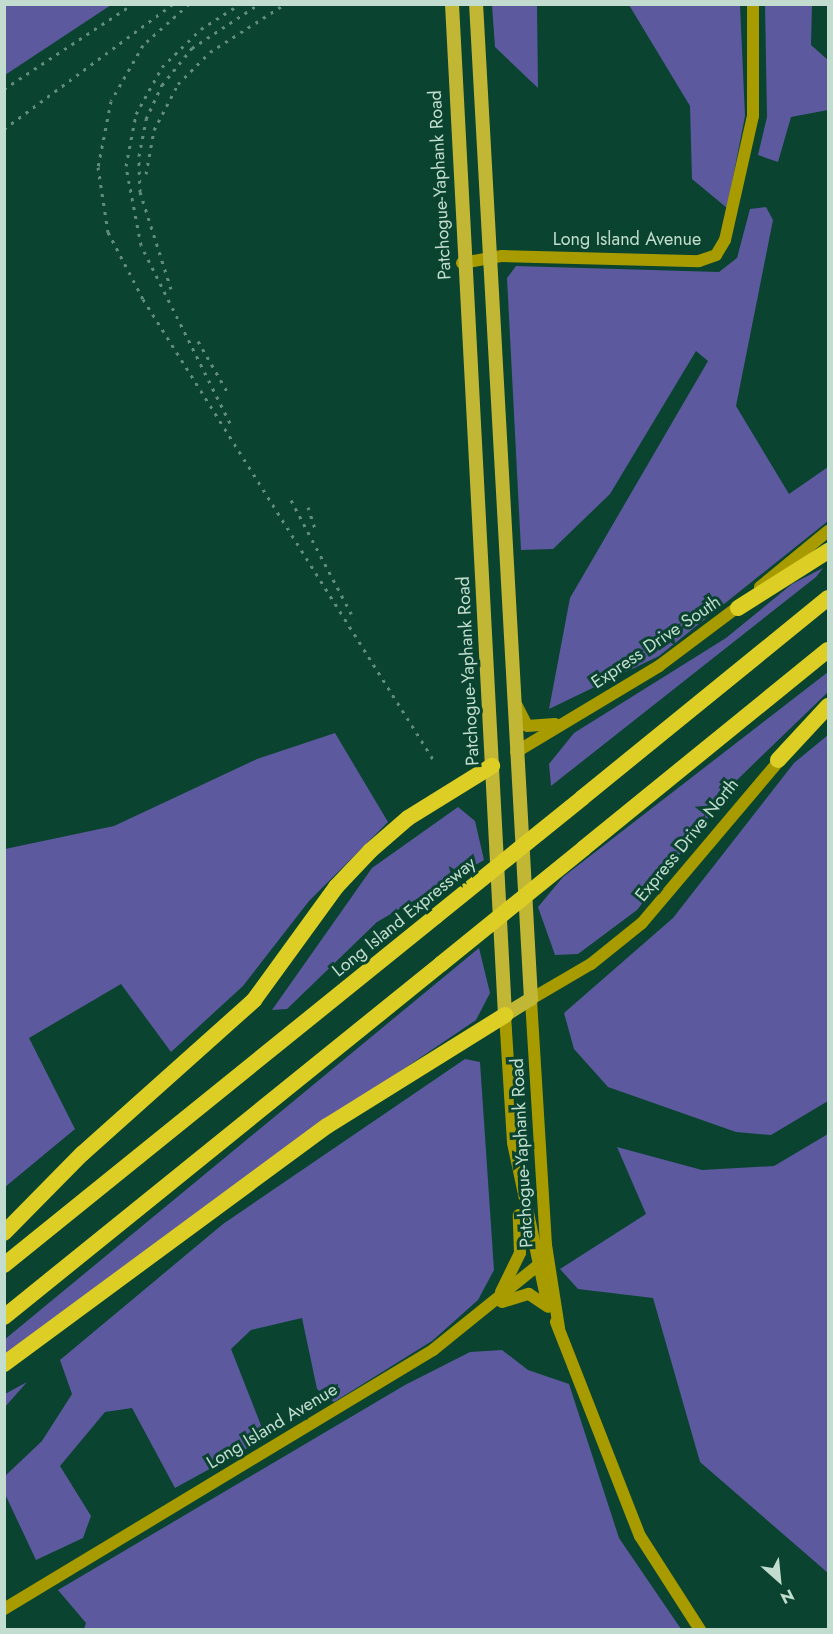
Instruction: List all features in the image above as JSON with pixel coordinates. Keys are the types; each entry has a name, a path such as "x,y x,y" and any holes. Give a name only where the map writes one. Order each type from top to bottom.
{"highway":[{"path":"738,608 828,551"},
{"name":"Long Island Expressway","path":"4,1265 828,598"},
{"path":"4,1317 828,650"},
{"path":"778,760 828,706"},
{"path":"4,1233 82,1154 254,1000 336,887 370,851 408,818 492,766"},
{"path":"4,1364 327,1126 505,1015"}],"main road":[{"name":"Patchogue-Yaphank Road","path":"452,4 462,263 513,1143 560,1328 640,1536 700,1629"},
{"name":"Patchogue-Yaphank Road","path":"476,4 531,999 542,1262 549,1309 560,1328"},
{"name":"Long Island Avenue","path":"462,263 489,258 687,261 716,255 725,240 753,116 753,4"},
{"name":"Express Drive South","path":"492,766 579,716 738,608 828,531"},
{"path":"513,697 525,724 532,729 579,716"},
{"name":"Express Drive North","path":"505,1015 591,964 642,923 778,760 828,718"},
{"path":"493,1305 520,1253 513,1143"},
{"name":"Long Island Avenue","path":"4,1608 414,1363 493,1305 542,1262"},
{"path":"493,1305 523,1294 538,1298 549,1309"}],"shaded area":[{"path":"5,4 111,4 111,5 5,75"},
{"path":"492,5 537,5 538,88 495,47"},
{"path":"629,5 740,5 745,116 727,208 692,179 690,106"},
{"path":"765,5 812,5 811,45 828,60 828,110 791,117 778,162 758,155 767,117"},
{"path":"766,207 773,220 736,406 789,494 828,467 828,521 659,656 549,709 570,598 708,361 696,351 610,494 553,549 521,550 507,278 516,266 719,272 737,258 750,209"},
{"path":"823,568 816,577 551,786 549,764 574,733 726,638 792,584"},
{"path":"828,672 828,692 738,779 637,910 578,954 555,955 538,907 563,877"},
{"path":"335,733 388,822 309,901 243,986 171,1052 121,984 29,1038 75,1129 5,1187 5,849 114,826 257,759"},
{"path":"828,735 828,1101 771,1135 736,1132 608,1087 574,1049 564,1013 673,918 794,763"},
{"path":"458,807 475,821 484,860 377,922 287,1009 272,1010 372,868"},
{"path":"479,948 490,993 476,1020 291,1145 5,1355 4,1340"},
{"path":"465,1059 480,1062 494,1270 478,1300 432,1341 334,1402 317,1389 302,1318 251,1330 231,1349 266,1438 175,1488 132,1408 105,1412 60,1466 91,1516 83,1538 36,1560 5,1494 5,1476 42,1441 72,1394 60,1360 223,1224"},
{"path":"828,1134 828,1573 700,1462 653,1298 578,1289 560,1269 646,1214 617,1147 702,1170 774,1166"},
{"path":"502,1350 528,1370 569,1384 619,1538 681,1629 84,1629 86,1623 58,1590 405,1385 470,1352"},
{"path":"27,1382 5,1407 5,1394"}],"railway":[{"path":"4,89 133,4"},
{"path":"4,129 173,4"},
{"path":"189,4 143,45 111,101 98,167 108,232 143,299 433,759"},
{"path":"230,423 141,245 126,166 136,114 162,67 201,29 240,4"},
{"path":"171,289 140,192 139,156 146,119 162,85 192,48 259,4"},
{"path":"146,174 154,130 178,84 210,52 285,4"},
{"path":"198,341 228,393"},
{"path":"291,500 354,619"},
{"path":"308,507 316,531"}]}
